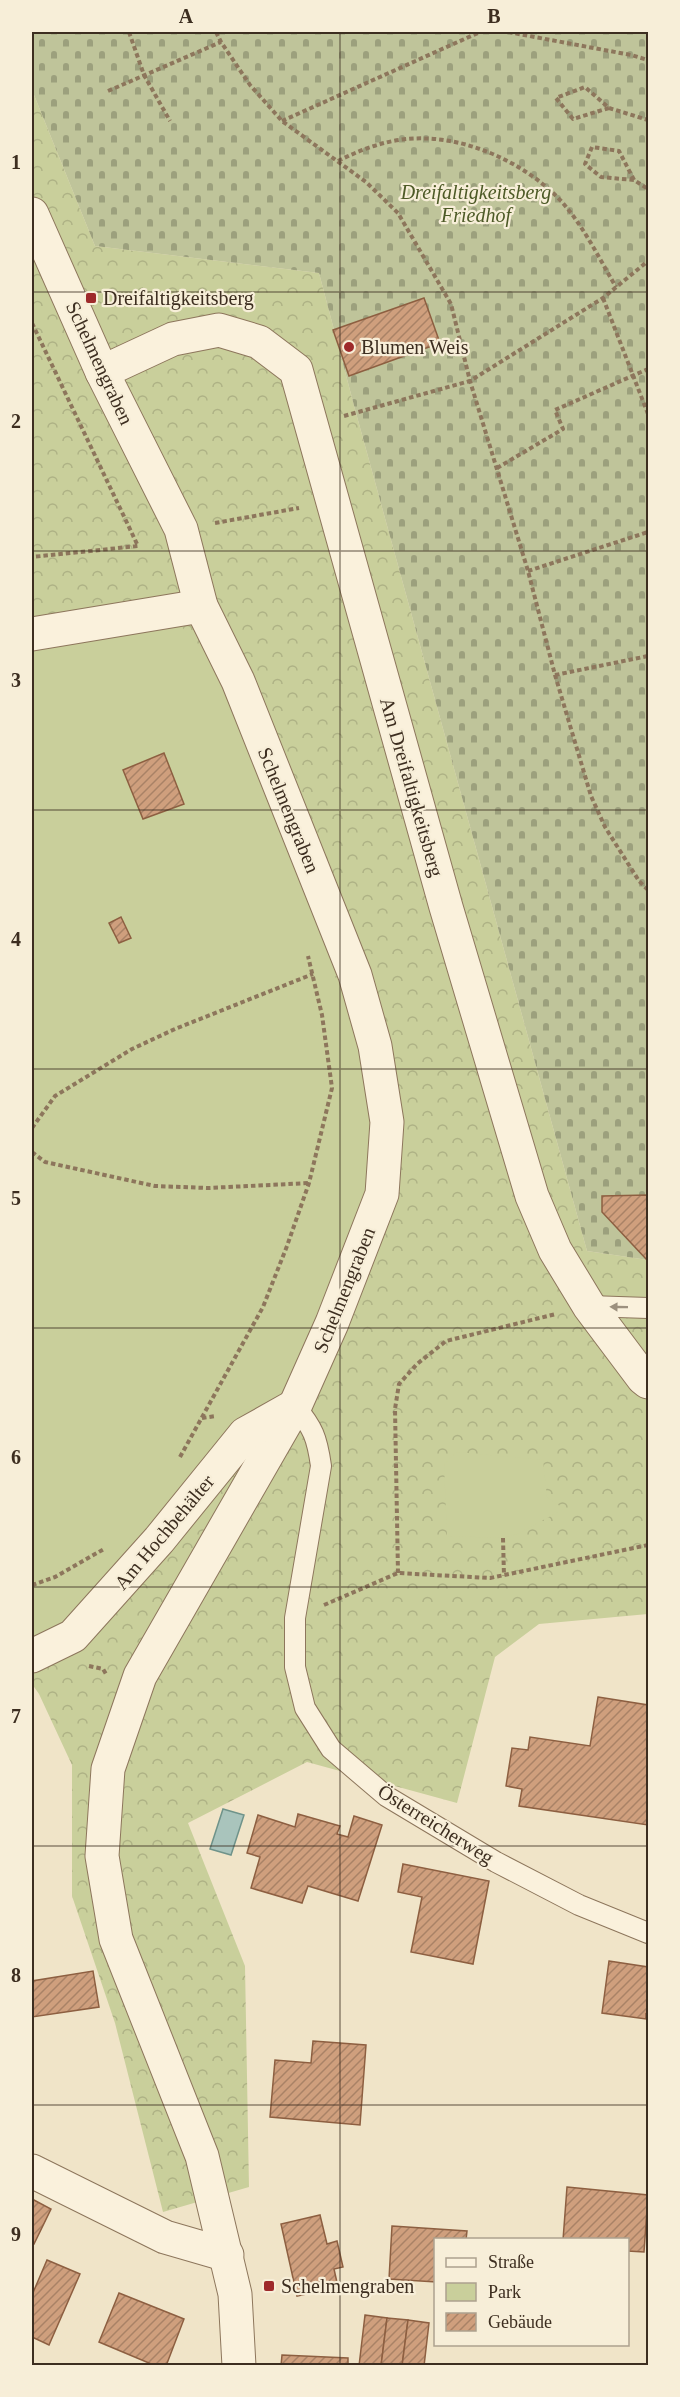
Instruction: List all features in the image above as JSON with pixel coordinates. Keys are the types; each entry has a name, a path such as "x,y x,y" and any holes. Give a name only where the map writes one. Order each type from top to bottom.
{"street":[{"name":"Schelmengraben","path":"32,214 102,372 181,529 201,606 238,681 355,975 375,1046 387,1122 382,1194 332,1323 295,1406 140,1676 108,1769 102,1856 116,1939 202,2156 235,2294 239,2366"},
{"name":"Am Dreifaltigkeitsberg","path":"102,372 173,339 219,330 259,342 296,370 446,907 532,1196 555,1250 589,1306 648,1382"},
{"path":"32,634 201,606"},
{"name":"Am Hochbehälter","path":"32,1656 73,1636 159,1540 245,1434 295,1406"},
{"path":"32,2171 165,2237 227,2255"}],"lane":[{"path":"589,1306 648,1308"},
{"name":"Österreicherweg","path":"295,1406 311,1426 318,1446 321,1466 295,1618 295,1666 305,1708 331,1749 386,1796 496,1862 579,1905 648,1933"}],"path":[{"path":"129,32 144,75 170,121"},
{"path":"216,32 250,86 282,120 366,182 398,213 452,304 470,381 528,571 555,675 591,796 605,827 648,890"},
{"path":"282,120 480,32"},
{"path":"507,32 648,60"},
{"path":"108,91 221,42"},
{"path":"609,108 573,119 556,98 585,87 609,108 648,120"},
{"path":"337,161 364,148 394,140 419,138 482,149 505,159 546,186 563,204 579,224 616,287"},
{"path":"634,180 619,151 592,147 585,164 601,177 634,180 648,189"},
{"path":"311,425 470,381 603,297 648,261"},
{"path":"603,297 635,374 648,414"},
{"path":"32,323 138,546 32,557"},
{"path":"497,468 563,429 555,410 648,369"},
{"path":"181,529 332,502"},
{"path":"528,571 648,532"},
{"path":"555,675 648,656"},
{"path":"179,1458 262,1307 288,1246 309,1183 332,1088 322,1015 308,953"},
{"path":"32,1128 55,1096 132,1049 175,1029 313,974"},
{"path":"32,1152 45,1162 156,1186 208,1188 309,1183"},
{"path":"398,1573 395,1409 399,1384 417,1364 446,1341 589,1306"},
{"path":"503,1538 504,1575"},
{"path":"295,1618 398,1573 490,1578 648,1545"},
{"path":"32,1585 56,1577 105,1548"},
{"path":"79,1670 89,1665 103,1669 113,1681"}],"green space":[{"name":"Dreifaltigkeitsberg Friedhof","path":"32,32 648,32 648,1260 587,1251 319,273 95,246 32,90"},
{"path":"32,90 95,246 319,273 587,1251 648,1260 648,1614 539,1624 495,1657 457,1803 307,1762 188,1823 245,1966 249,2187 163,2212 115,2023 72,1896 72,1765 39,1694 32,1684"},
{"path":"178,623 234,683 306,888 378,1108 375,1195 286,1386 245,1434 32,1656 32,647"},
{"path":"457,1452 543,1460 547,1497 564,1509 517,1534 503,1538 447,1536 444,1464"}],"water":[{"path":"223,1809 244,1815 231,1855 210,1849"}],"building":[{"path":"424,298 440,343 349,376 333,330"},
{"path":"164,753 184,804 143,819 123,770"},
{"path":"121,917 131,938 119,943 109,923"},
{"path":"648,1195 647,1260 602,1212 602,1196"},
{"path":"598,1697 648,1705 648,1825 519,1806 522,1789 506,1786 512,1748 528,1750 530,1737 590,1746"},
{"path":"298,1814 340,1826 337,1834 348,1837 354,1816 382,1825 358,1901 308,1886 302,1903 251,1888 260,1857 247,1853 258,1815 295,1827"},
{"path":"403,1864 489,1881 473,1964 411,1952 422,1897 398,1892"},
{"path":"609,1961 648,1967 648,2015 646,2014 646,2019 602,2013"},
{"path":"93,1971 99,2007 32,2017 32,1981"},
{"path":"313,2041 366,2045 360,2125 270,2117 275,2060 311,2063"},
{"path":"567,2187 648,2195 644,2252 629,2251 629,2238 563,2238"},
{"path":"32,2199 51,2209 34,2244 32,2243"},
{"path":"320,2215 327,2244 337,2241 343,2267 334,2269 338,2287 297,2296 281,2224"},
{"path":"392,2226 467,2231 466,2238 434,2238 434,2282 389,2279"},
{"path":"47,2260 80,2274 49,2345 32,2337 32,2295"},
{"path":"119,2293 184,2319 166,2366 156,2366 99,2342"},
{"path":"365,2315 387,2318 381,2366 359,2366"},
{"path":"387,2318 408,2320 402,2366 381,2366"},
{"path":"408,2320 429,2323 424,2366 402,2366"},
{"path":"282,2355 348,2358 348,2366 281,2366"}],"place":[{"name":"Dreifaltigkeitsberg","path":"91,298"},
{"name":"Blumen Weis","path":"349,347"},
{"name":"Schelmengraben","path":"269,2286"}]}
